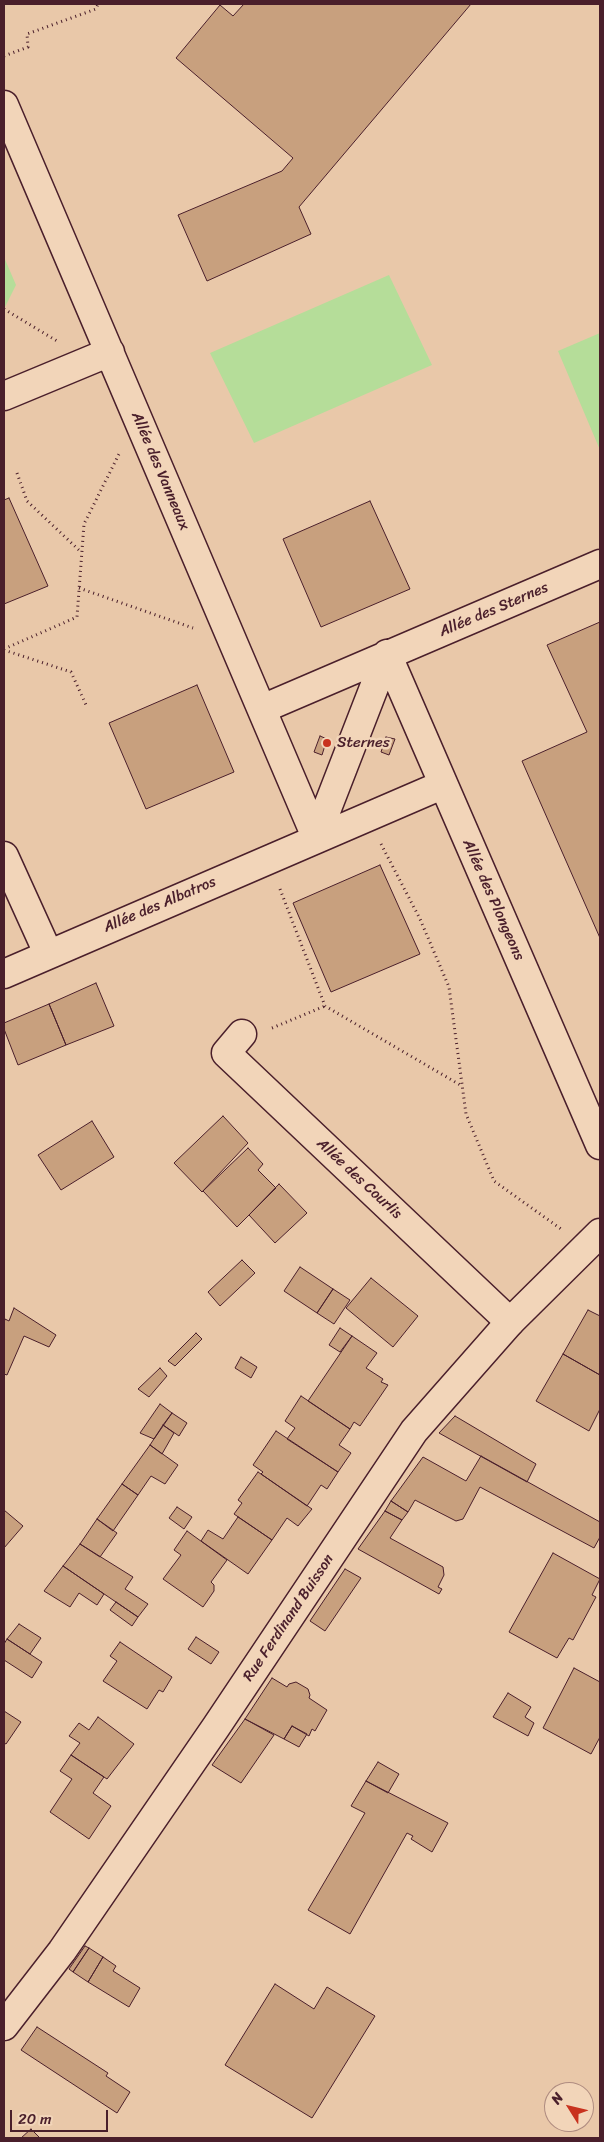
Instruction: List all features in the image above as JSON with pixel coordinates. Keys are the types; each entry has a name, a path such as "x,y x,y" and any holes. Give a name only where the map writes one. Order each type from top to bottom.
{"street":[{"name":"Allée des Vanneaux","path":"4,105 316,838"},
{"path":"4,396 110,352"},
{"name":"Allée des Sternes","path":"262,709 600,564"},
{"path":"316,838 387,654"},
{"name":"Allée des Plongeons","path":"387,654 442,785 600,1145"},
{"name":"Allée des Albatros","path":"4,974 48,953 377,811 442,785"},
{"path":"4,856 48,953"},
{"name":"Allée des Courlis","path":"242,1034 226,1053 510,1322"},
{"name":"Rue Ferdinand Buisson","path":"4,2026 62,1951 216,1727 414,1431 510,1322 595,1246"}],"path":[{"path":"4,56 28,47 27,34 96,9 98,4"},
{"path":"4,309 58,342 97,324"},
{"path":"4,650 77,617 84,524 122,450 145,435"},
{"path":"17,473 27,501 82,552"},
{"path":"79,588 193,628"},
{"path":"4,650 71,672 86,707"},
{"path":"377,811 381,844 420,919 448,987 466,1114 494,1181 595,1246"},
{"path":"277,881 325,1006 462,1086"},
{"path":"242,1034 270,1030 325,1006"}],"green space":[{"path":"4,257 16,285 4,309"},
{"path":"389,275 432,365 254,443 210,353"},
{"path":"600,333 600,450 558,351"}],"building":[{"path":"244,4 471,4 299,207 311,234 207,281 178,215 282,171 293,158 176,58 220,5 233,16"},
{"path":"9,498 48,586 4,604 4,500"},
{"path":"370,501 410,589 321,627 283,539"},
{"path":"600,622 600,938 522,761 587,732 547,645"},
{"path":"197,685 234,772 146,809 109,723"},
{"path":"320,736 327,739 322,755 314,752"},
{"path":"386,737 395,739 389,755 381,752"},
{"path":"380,865 420,954 331,992 293,903"},
{"path":"96,983 114,1026 66,1045 49,1004"},
{"path":"49,1004 66,1045 18,1065 4,1029 4,1023"},
{"path":"223,1116 248,1143 202,1192 174,1163"},
{"path":"92,1121 114,1157 61,1190 38,1155"},
{"path":"248,1148 263,1164 258,1170 276,1188 237,1227 203,1191"},
{"path":"279,1184 307,1213 275,1243 249,1215"},
{"path":"242,1260 255,1273 220,1306 208,1292"},
{"path":"300,1267 333,1289 317,1313 284,1291"},
{"path":"371,1278 418,1316 393,1347 346,1308"},
{"path":"333,1289 350,1300 334,1324 317,1313"},
{"path":"14,1308 56,1335 49,1347 24,1336 7,1375 4,1374 4,1323 5,1319 9,1321"},
{"path":"588,1310 600,1316 600,1375 563,1354"},
{"path":"340,1328 352,1336 340,1352 329,1345"},
{"path":"196,1333 202,1339 175,1366 168,1361"},
{"path":"352,1336 377,1353 366,1368 383,1379 381,1382 388,1385 360,1426 354,1422 350,1429 308,1401"},
{"path":"563,1354 600,1375 600,1409 589,1431 536,1401"},
{"path":"241,1357 257,1367 251,1378 235,1368"},
{"path":"160,1368 167,1376 149,1397 138,1389"},
{"path":"301,1396 350,1429 339,1445 351,1453 338,1472 287,1439 295,1428 285,1421"},
{"path":"160,1404 172,1413 154,1439 140,1433"},
{"path":"172,1413 187,1423 179,1436 163,1425"},
{"path":"455,1416 536,1464 527,1482 439,1433"},
{"path":"163,1425 174,1433 162,1454 150,1445"},
{"path":"276,1431 338,1472 327,1489 321,1485 307,1506 261,1474 263,1472 253,1465"},
{"path":"150,1445 178,1465 165,1484 151,1476 138,1495 122,1484"},
{"path":"481,1456 600,1522 600,1537 594,1548 480,1487 463,1519 456,1521 415,1500 408,1512 391,1501 423,1457 466,1481"},
{"path":"258,1472 312,1509 298,1526 287,1518 272,1540 234,1514 242,1503 238,1500"},
{"path":"122,1484 138,1495 113,1531 97,1519"},
{"path":"391,1501 408,1512 402,1520 385,1511"},
{"path":"177,1507 192,1517 184,1529 169,1518"},
{"path":"4,1510 23,1526 4,1548"},
{"path":"385,1511 402,1520 390,1538 443,1567 444,1575 438,1587 442,1589 439,1594 358,1549"},
{"path":"238,1517 272,1540 248,1574 201,1541 208,1530 223,1539"},
{"path":"97,1519 117,1533 100,1557 80,1544"},
{"path":"187,1531 227,1560 211,1582 214,1585 214,1591 203,1607 163,1579 181,1555 174,1550"},
{"path":"80,1544 133,1577 125,1589 148,1604 138,1617 63,1566"},
{"path":"553,1553 600,1579 592,1595 596,1597 573,1640 569,1638 557,1658 509,1632"},
{"path":"63,1566 104,1594 97,1605 79,1593 70,1607 44,1591"},
{"path":"345,1569 361,1578 325,1631 310,1621"},
{"path":"116,1602 138,1617 132,1626 110,1610"},
{"path":"19,1624 41,1638 30,1654 7,1639"},
{"path":"196,1637 219,1652 211,1664 188,1649"},
{"path":"7,1639 42,1662 32,1678 4,1660 4,1644"},
{"path":"120,1642 172,1677 163,1692 159,1690 147,1709 103,1681 117,1661 110,1656"},
{"path":"574,1668 600,1682 600,1737 591,1754 543,1728"},
{"path":"272,1678 287,1687 289,1684 296,1682 308,1689 309,1698 327,1710 315,1731 312,1729 309,1736 292,1726 284,1739 245,1719"},
{"path":"508,1693 531,1707 525,1717 534,1723 528,1736 493,1717"},
{"path":"4,1711 21,1722 6,1744 4,1743"},
{"path":"98,1717 134,1744 107,1779 71,1755 80,1743 69,1736 79,1723 89,1730"},
{"path":"245,1719 274,1735 241,1783 212,1765"},
{"path":"292,1726 307,1734 299,1747 284,1739"},
{"path":"71,1755 104,1777 93,1793 111,1806 89,1839 50,1812 72,1779 60,1771"},
{"path":"378,1762 399,1774 388,1793 366,1781"},
{"path":"366,1781 448,1823 432,1852 411,1839 413,1836 407,1833 350,1934 308,1910 365,1813 351,1806"},
{"path":"85,1946 89,1948 73,1972 69,1969"},
{"path":"89,1948 103,1957 88,1982 73,1972"},
{"path":"103,1957 116,1966 113,1971 140,1988 129,2007 88,1982"},
{"path":"275,1984 314,2009 327,1987 375,2016 312,2118 225,2065"},
{"path":"37,2027 108,2073 106,2076 130,2092 117,2113 21,2050"},
{"path":"31,2129 40,2138 21,2138"}],"place":[{"name":"Sternes","path":"327,743"}]}
